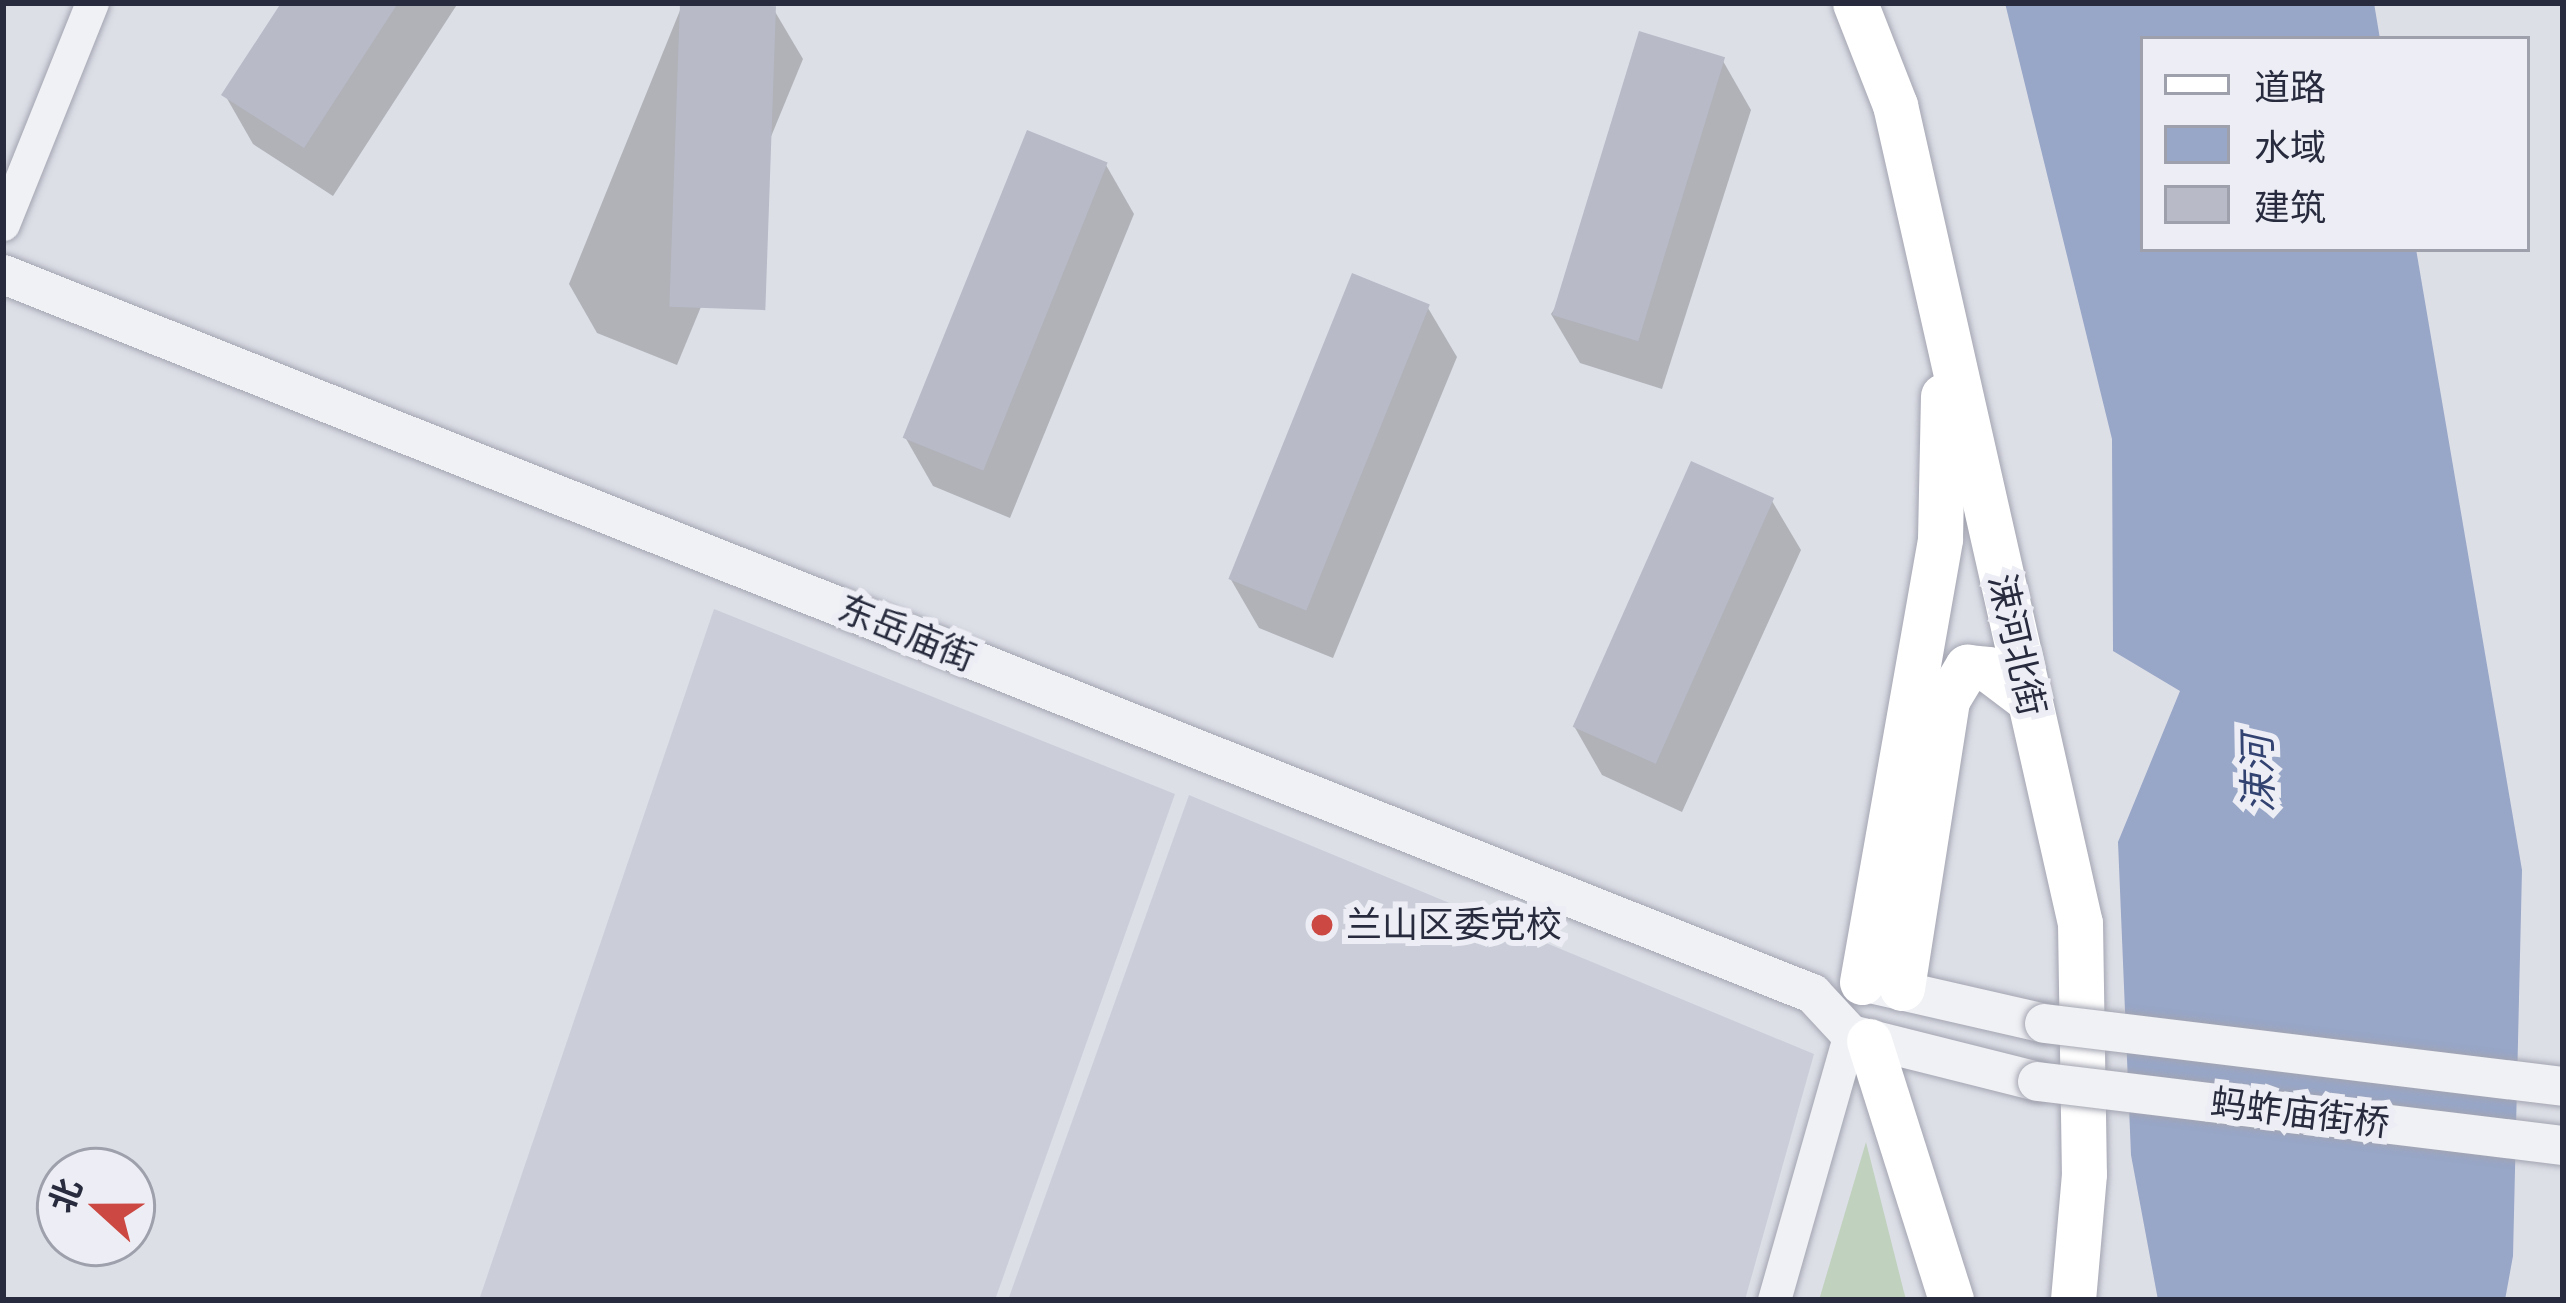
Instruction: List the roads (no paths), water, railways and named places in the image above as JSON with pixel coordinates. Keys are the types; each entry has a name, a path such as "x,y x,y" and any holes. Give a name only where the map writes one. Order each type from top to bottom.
{"main road":[{"name":"涑河北街","path":"1855,3 1895,105 2080,923 2084,1174 2073,1300"},
{"path":"1882,985 1940,539 1945,327"},
{"path":"1882,985 1947,700 1967,668 1988,669 2029,700"},
{"path":"1875,1042 1952,1300"},
{"path":"1875,1042 1972,1300"}],"street":[{"path":"3,224 92,3"},
{"name":"东岳庙街","path":"3,274 1812,993 1875,1042"},
{"path":"1812,993 1882,985 2044,1023 2563,1086"},
{"path":"1774,1300 1875,1042"},
{"name":"蚂蚱庙街桥","path":"1875,1042 2037,1081 2563,1145"}],"water":[{"name":"涑河","path":"2005,3 2374,3 2380,36 2140,36 2140,252 2417,252 2522,870 2513,1256 2505,1300 2158,1300 2131,1155 2118,842 2180,691 2113,651 2112,439"}],"place":[{"name":"兰山区委党校","path":"1322,925"}]}
